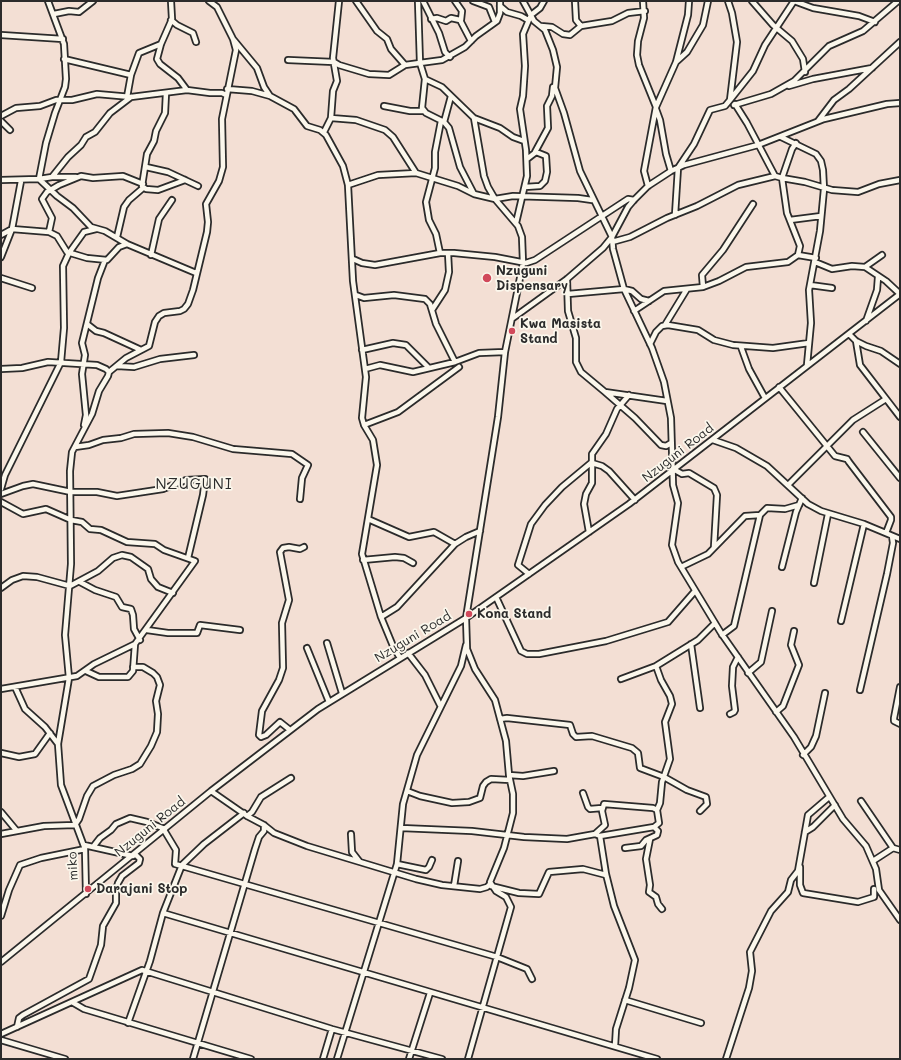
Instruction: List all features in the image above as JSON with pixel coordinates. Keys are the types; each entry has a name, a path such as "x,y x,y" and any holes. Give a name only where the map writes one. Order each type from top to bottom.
{"street":[{"path":"39,179 46,143 65,87 66,78 63,39 54,14 49,7 48,1"},
{"path":"54,14 69,11 79,12 93,1"},
{"path":"172,1 171,20 161,44 157,61 178,78 187,90"},
{"path":"209,1 217,7 233,39 257,68 264,87 270,96"},
{"path":"217,7 218,1"},
{"path":"324,132 331,118 333,91 337,79 334,62 336,19 339,1"},
{"path":"356,1 377,31 388,39 392,49 405,65"},
{"path":"418,1 420,64 425,79 422,105 423,111"},
{"path":"424,1 431,19 439,33 445,52 450,56"},
{"path":"455,1 462,10 461,20 471,41"},
{"path":"473,1 489,7 496,22"},
{"path":"523,1 535,22 541,26 553,50 556,67 555,83 552,96 547,106 549,119 548,128 534,152 527,159"},
{"path":"516,223 525,187 527,159 520,106 523,96 523,34 531,15 540,8 544,1"},
{"path":"575,1 576,20 581,26"},
{"path":"643,1 645,11 637,55 639,65 656,108 671,171"},
{"path":"648,186 644,171 656,108 676,62 688,15 689,1"},
{"path":"676,62 687,52 703,25 708,1"},
{"path":"728,1 732,13 737,42 730,100"},
{"path":"752,1 777,29 792,41 803,58 805,72"},
{"path":"725,106 751,75 763,48 777,29 794,1 813,8 859,16 875,22"},
{"path":"675,215 676,176 678,168 696,141 710,110 767,96 784,87 805,72 829,46 854,36 875,22 898,1"},
{"path":"288,60 334,62 339,65 369,74 389,75 405,65 420,64 430,60 442,60 465,47 496,22 500,13 500,3"},
{"path":"500,3 507,12 521,16 528,20"},
{"path":"541,26 552,26 567,36 576,32 581,26 612,21 628,13 645,11"},
{"path":"431,19 437,18 446,20 450,18 461,20"},
{"path":"171,20 177,25 193,33 196,42"},
{"path":"1,36 63,39"},
{"path":"1,369 22,368 44,362 60,362 102,366 109,372 126,358 150,343 159,316 166,312 180,311 188,304 207,232 208,222 206,204 219,181 223,167 222,119 236,54 233,39"},
{"path":"818,122 834,100 900,42"},
{"path":"52,177 68,157 81,145 85,138 95,132 110,112 129,97 131,75 139,53 161,44"},
{"path":"64,59 131,75"},
{"path":"784,87 813,79 872,68"},
{"path":"425,79 442,87 474,118 500,128 513,137 524,141"},
{"path":"555,83 580,171 592,200 602,216 612,240 624,289 650,344 664,382 671,418 671,443 674,471 673,485 678,503 672,545 681,567 722,635 776,712 848,827 866,846 874,861 882,896"},
{"path":"228,89 252,91 270,96 294,109 307,126 324,132 342,166 348,185 349,220 352,233 353,281 366,380 362,418 364,426 373,440 377,465 361,550 381,617 393,646 400,658"},
{"path":"1,116 16,108 40,106 60,100 72,100 97,94 129,97 187,90 222,93 226,95"},
{"path":"117,237 124,207 143,186 147,154 165,113 166,93"},
{"path":"440,253 436,234 428,220 426,198 435,168 435,152 451,96"},
{"path":"513,318 568,279 612,240 628,207 648,186 671,171 684,165 758,145 818,122 887,104 900,103"},
{"path":"735,104 775,176"},
{"path":"384,106 410,112 423,111 443,121 449,128 460,167 474,194"},
{"path":"331,118 356,120 385,130 393,137 416,173"},
{"path":"337,1059 395,872 407,791 421,744 461,666 466,645 466,618 498,417 505,352 523,263 521,231 495,199 484,176 474,118"},
{"path":"1,121 10,130"},
{"path":"780,136 796,143 819,157 822,165 824,188 815,260 810,285 811,323 807,365"},
{"path":"634,311 664,291 703,287 719,282 746,267 788,262 798,255 800,246 790,220 782,178 792,149 796,143"},
{"path":"525,187 540,186 545,181 547,174 547,157 539,152 534,152"},
{"path":"146,167 168,172 198,186"},
{"path":"348,185 378,175 416,173 458,186 474,194 495,199 523,196 592,200"},
{"path":"1,180 21,181 52,177 105,178 122,176 154,190 165,189 185,180"},
{"path":"612,240 630,237 697,206 738,184 775,176 805,182 824,188 861,192 879,184 900,180"},
{"path":"49,232 52,218 42,199 46,192 77,177"},
{"path":"39,179 73,208 89,225 96,229"},
{"path":"1,257 12,229 21,181"},
{"path":"353,259 362,263 375,265 440,253 448,253 495,257 523,263 535,260 628,199 634,200"},
{"path":"150,255 159,219 172,200"},
{"path":"703,287 702,275 723,250 753,204"},
{"path":"790,220 821,216"},
{"path":"1,235 12,229 49,232 57,236 64,249 69,253 85,258 105,260"},
{"path":"1,489 5,475 60,362 64,328 63,269 69,253 84,232 96,229 105,230 126,244 196,273"},
{"path":"84,430 86,415 82,374 85,355 82,343 86,324 98,278 105,260 119,247 126,244"},
{"path":"432,310 445,290 449,275 448,253"},
{"path":"798,255 815,260 832,269 852,266 865,268 900,294"},
{"path":"865,268 882,255"},
{"path":"866,321 877,290 878,277"},
{"path":"1,278 32,288"},
{"path":"568,279 568,310 576,338 576,362 581,372 635,418 661,445 666,446 671,443"},
{"path":"810,285 832,288"},
{"path":"568,294 624,289 632,291 641,299 649,301"},
{"path":"650,344 656,332 665,325 687,289"},
{"name":"Nzuguni Road","path":"1,962 211,791 290,730 342,693 466,618 635,500 900,294"},
{"path":"356,295 364,298 394,295 422,297 428,301 436,324 455,362"},
{"path":"86,324 96,331 104,333 141,350"},
{"path":"665,325 698,330 714,340 741,346 773,348 809,343"},
{"path":"849,334 866,346 881,351 900,364"},
{"path":"856,340 860,365 899,414"},
{"path":"362,350 393,343 406,345 428,368"},
{"path":"741,346 749,369 765,398"},
{"path":"365,369 380,365 409,372 455,362 480,353 505,352"},
{"path":"117,366 134,367 160,359 194,355"},
{"path":"364,426 398,412 459,368"},
{"name":"miko","path":"86,894 84,847 82,838 75,825 61,785 58,744 69,678 65,635 70,586 71,461 75,447 92,414 98,391 109,372"},
{"path":"779,387 826,447 835,456 846,459 849,462 891,516 886,533"},
{"path":"605,392 667,401"},
{"path":"589,532 584,504 586,494 592,483 593,453 606,434 620,405 629,395"},
{"path":"788,485 853,420 886,399"},
{"path":"863,432 900,478"},
{"path":"75,447 89,445 104,439 121,438 134,434 168,433 193,437 233,450 292,454 308,465 302,478 300,499"},
{"path":"713,440 736,448 771,468 810,506 828,514 864,524 900,539"},
{"path":"592,462 609,471 635,500"},
{"path":"529,574 518,565 531,524 558,492 592,462"},
{"path":"674,471 682,474 689,473 714,488 716,495 714,547"},
{"path":"1,494 29,484 48,486 71,492 97,492 117,496 163,489 186,480 205,479 203,495 188,558"},
{"path":"782,567 802,498"},
{"path":"1,502 22,513 46,509 71,520 82,522 88,528 101,530 127,542 154,544 164,550 195,561 140,640 135,644 94,664 86,671 69,678 1,689"},
{"path":"722,635 734,626 760,515 766,508 785,508 799,505"},
{"path":"814,583 828,514"},
{"path":"681,567 708,554 745,516 760,515"},
{"path":"368,519 409,537 434,532 455,544"},
{"path":"841,621 864,524"},
{"path":"381,617 397,607 455,544 480,531"},
{"path":"860,690 892,549 892,536"},
{"path":"290,730 280,722 266,735 261,737 259,735 262,711 279,680 283,668 282,623 289,600 280,552 283,548 289,546 300,549 304,547"},
{"path":"1,588 12,580 23,576 37,577 70,586 98,571 114,558 126,555 148,569 151,579 158,587 174,592"},
{"path":"363,560 395,557 413,562"},
{"path":"80,582 95,590 116,597 122,608 131,609 134,629 140,640"},
{"path":"496,597 521,651 527,654 540,654 606,641 668,622 695,591"},
{"path":"748,673 761,662 772,611"},
{"path":"621,679 656,666 691,644 715,623"},
{"path":"147,630 168,633 197,633 200,625 240,630"},
{"path":"776,712 783,706 799,664 791,645 794,631"},
{"path":"327,642 342,693"},
{"path":"86,671 99,677 127,677 132,673 135,644"},
{"path":"691,644 700,708"},
{"path":"466,645 475,669 495,700 506,738 513,794 513,813 504,848 492,876 491,885"},
{"path":"307,648 329,702"},
{"path":"408,653 423,671 440,705"},
{"path":"730,714 735,710 732,686 733,667 738,657"},
{"path":"401,828 472,831 507,836 567,839 654,827 659,823 657,810 660,803 664,777 670,759 665,722 672,704 670,696 656,666"},
{"path":"1,834 44,826 75,825 80,817 87,796 93,786 114,775 136,767 147,753 156,736 158,714 156,702 160,688 158,680 153,673 145,668 133,667"},
{"path":"15,687 25,709 50,733 58,744"},
{"path":"900,687 894,718 894,721 900,724"},
{"path":"803,755 811,748 816,736 825,693"},
{"path":"500,719 507,718 570,725 573,734 576,736 592,736 632,748 638,753 640,768 664,777 687,790 706,797 707,804 700,811"},
{"path":"1,753 20,757 35,754 50,733"},
{"path":"407,791 420,796 452,803 469,802 480,798 483,786 491,779 554,771"},
{"path":"128,1023 163,913 182,865 204,844 245,815 252,812 261,797 291,778"},
{"path":"211,791 274,833 307,846 423,880 480,889 491,885 519,893 539,894 549,872 583,869 606,875"},
{"path":"583,793 590,809 602,808"},
{"path":"726,1059 749,988 752,971 750,952 771,911 788,892 799,864 809,813 829,797"},
{"path":"861,801 893,848 900,850"},
{"path":"615,1046 616,1029 633,970 634,957 614,906 606,875 598,835 605,825 602,808 603,804 609,804 657,810"},
{"path":"805,832 813,827 835,805"},
{"path":"1,812 16,830"},
{"path":"93,847 100,838 111,830 116,824 130,818 147,822 164,830 176,850 174,863 497,957 527,970 532,978"},
{"path":"193,1059 259,836 264,831 264,825"},
{"path":"625,848 641,846 658,832 654,827"},
{"path":"351,834 352,852 359,862"},
{"path":"650,838 646,860 650,885 649,892 656,897 658,904 662,909"},
{"path":"1,916 9,890 20,865 84,847 93,847 134,855 140,859 140,863 120,879 116,890 116,903 102,926 101,945 89,979 23,1015 19,1018 17,1027"},
{"path":"874,861 893,848"},
{"path":"397,864 426,870 430,867 432,860"},
{"path":"454,886 458,861"},
{"path":"799,864 800,885 803,893 858,902 874,897 876,875"},
{"path":"468,1059 511,907 506,897 491,885"},
{"path":"874,889 882,896 900,920"},
{"path":"163,913 430,993 615,1046 640,1057 657,1059"},
{"path":"1,1034 138,971 145,970 332,1030 345,1032 442,1059"},
{"path":"409,1059 430,993"},
{"path":"625,1000 701,1022"},
{"path":"72,1002 84,1009 251,1059"},
{"path":"323,1059 332,1030"},
{"path":"1,1040 65,1059"}],"place":[{"name":"Nzuguni Dispensary","path":"487,278"},
{"name":"Kwa Masista Stand","path":"512,331"},
{"name":"Kona Stand","path":"469,614"},
{"name":"Darajani Stop","path":"88,889"}],"district":[{"name":"NZUGUNI","path":"194,484"}]}
